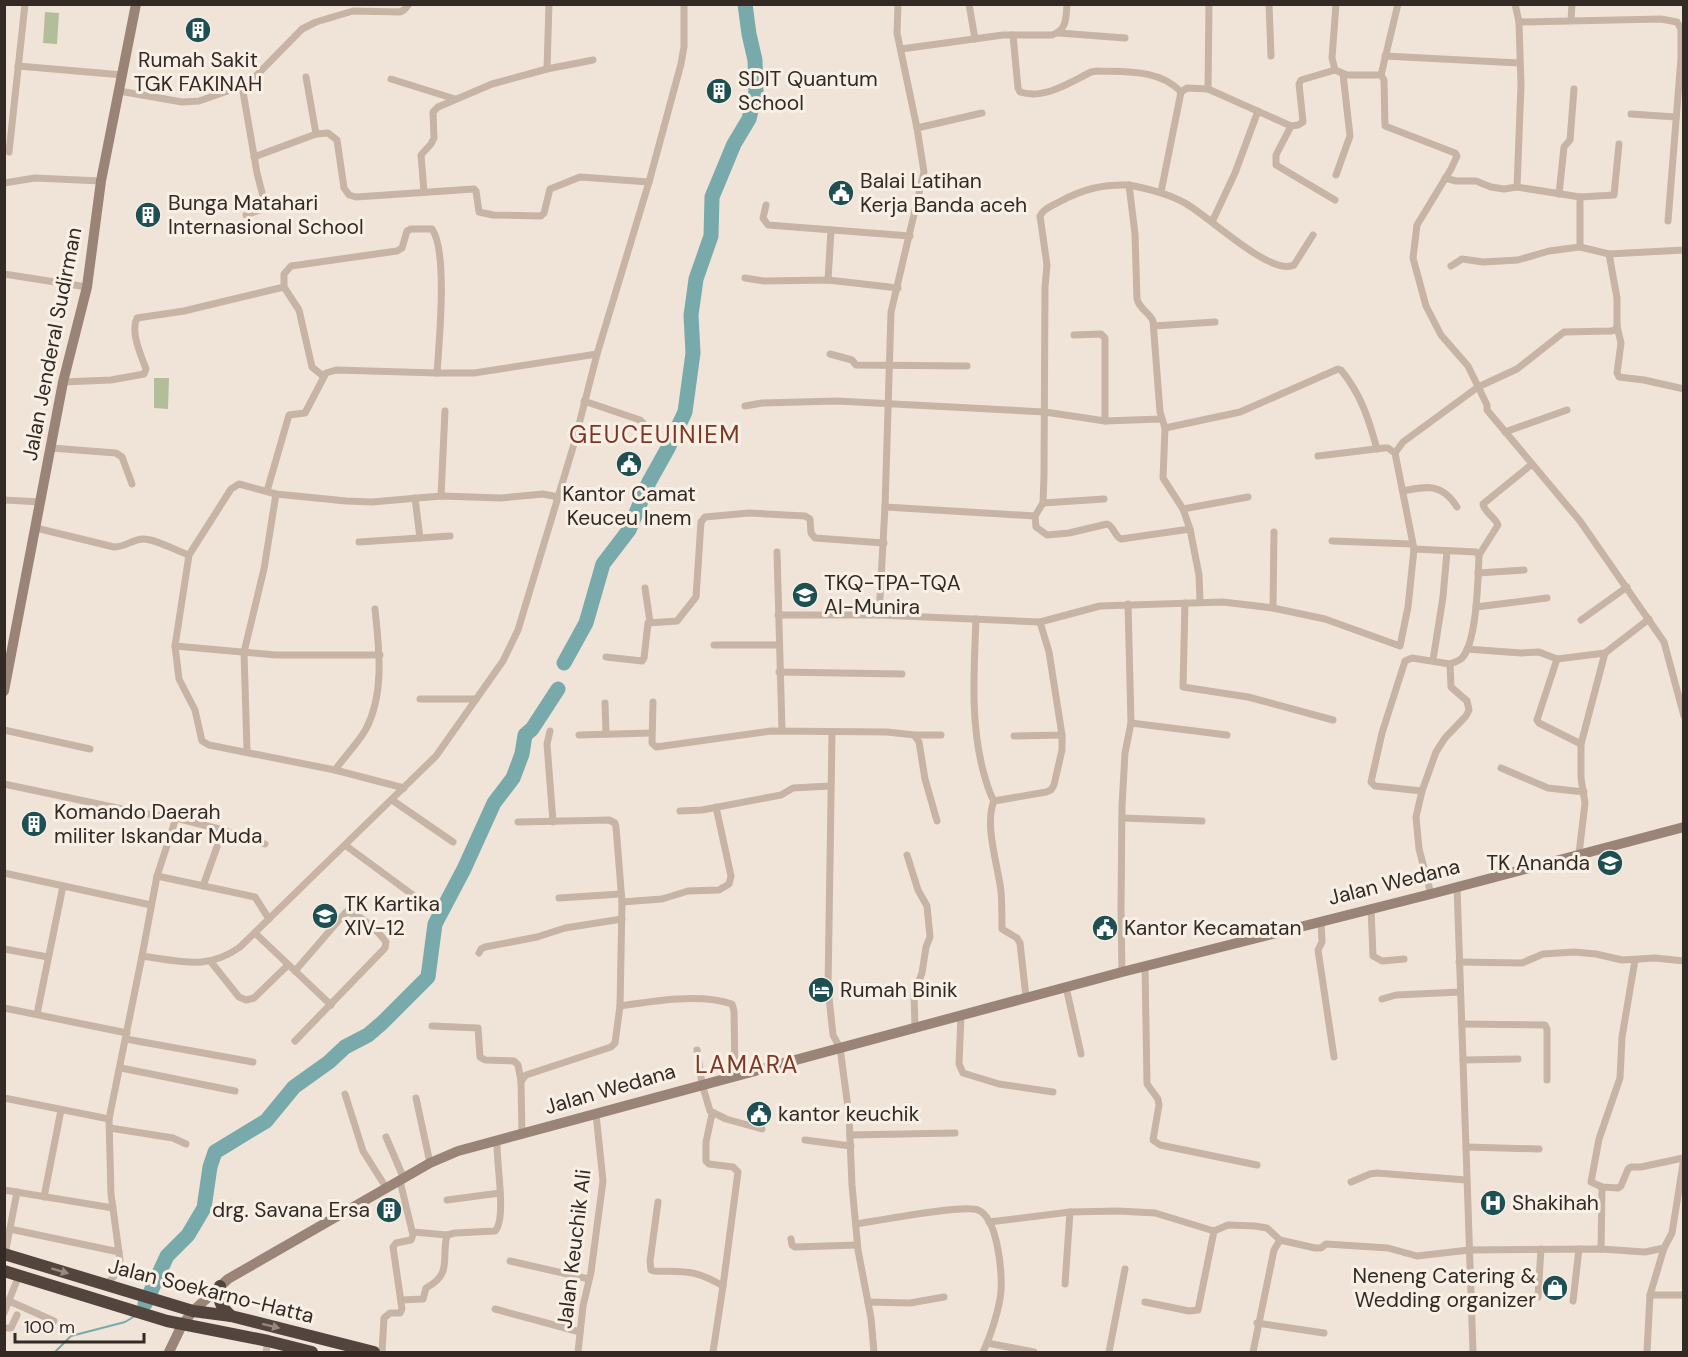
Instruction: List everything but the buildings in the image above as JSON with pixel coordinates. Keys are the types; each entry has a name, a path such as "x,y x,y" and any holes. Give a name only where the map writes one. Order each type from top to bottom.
{"highway":[{"name":"Jalan Soekarno-Hatta","path":"5,1254 193,1311 231,1316 374,1353"},
{"name":"Jalan Soekarno-Hatta","path":"4,1271 182,1325 267,1347 312,1353"},
{"path":"220,1286 218,1294 220,1303 231,1316"}],"street":[{"path":"9,152 25,4"},
{"name":"Jalan Jenderal Sudirman","path":"4,691 6,669 36,528 63,382 87,287 101,181 136,4"},
{"path":"119,91 194,103 242,86 254,78 302,29 316,22 353,11 400,12 409,4"},
{"path":"547,69 549,4"},
{"path":"141,956 190,963 211,962 229,955 255,933 436,756 512,646 528,602 597,354 649,182 683,54 684,4"},
{"path":"879,615 884,543 891,312 924,172 897,33 898,4"},
{"path":"969,4 975,39"},
{"path":"1059,33 1064,26 1067,4"},
{"path":"1208,89 1209,4"},
{"path":"1269,4 1271,56"},
{"path":"1336,4 1332,58 1339,72 1350,136 1336,175"},
{"path":"1398,4 1381,75 1384,80 1385,126 1456,154 1457,157 1417,225 1413,258 1430,316 1448,345 1465,362 1487,405 1487,410 1580,522 1666,645 1683,716"},
{"path":"1515,4 1519,22 1521,85 1517,187"},
{"path":"1571,20 1572,4"},
{"path":"1519,22 1661,19 1677,22 1681,29 1668,221"},
{"path":"901,49 1013,35 1059,33 1125,38"},
{"path":"1013,35 1020,92 1026,94 1052,91 1097,71 1150,75 1170,82 1181,92"},
{"path":"1385,56 1520,63"},
{"path":"423,192 421,155 434,138 432,114 438,107 492,84 547,69 593,60"},
{"path":"18,66 123,75"},
{"path":"1161,192 1181,92 1187,88 1208,89 1291,126 1303,122 1299,84 1301,80 1339,72 1381,75"},
{"path":"306,77 316,134"},
{"path":"392,79 454,99"},
{"path":"242,86 265,206 246,215"},
{"path":"1559,194 1564,147 1570,140 1574,89"},
{"path":"1212,222 1235,173 1257,111"},
{"path":"917,128 982,113"},
{"path":"1631,114 1676,117"},
{"path":"1291,126 1276,155 1276,165 1335,200"},
{"path":"254,158 316,134 328,133 338,141 344,188 348,195 474,189 479,212 493,215 539,216 544,213 550,189 580,177 649,182"},
{"path":"1445,178 1456,181 1476,181 1503,189 1517,187 1580,197 1614,195 1619,144"},
{"path":"4,183 35,178 101,181"},
{"path":"1129,185 1135,234 1137,299 1140,307 1152,319 1154,326 1161,419 1165,428 1163,478 1183,509 1190,528 1199,574 1200,602"},
{"path":"1190,528 1121,539 1107,524 1047,535 1036,527 1035,516 1043,503 1047,265 1040,216 1048,208 1084,189 1129,185 1161,192 1190,205 1246,249 1286,267 1294,265 1313,235"},
{"path":"1580,197 1580,247"},
{"path":"766,205 763,218 768,225 910,236"},
{"path":"324,376 312,367 299,310 284,287 284,274 291,266 397,251 402,248 405,234 409,230 432,229 441,255 436,373"},
{"path":"828,280 831,230"},
{"path":"1451,266 1462,259 1483,262 1518,260 1549,251 1580,247 1609,254 1683,250"},
{"path":"1609,254 1617,298 1617,326 1621,343 1617,373 1619,377 1683,389"},
{"path":"4,274 87,287"},
{"path":"745,278 764,281 828,280 898,288"},
{"path":"63,382 111,380 144,374 146,369 135,323 137,318 184,311 284,287"},
{"path":"1154,326 1215,322"},
{"path":"1409,658 1401,645 1408,607 1413,546 1411,525 1395,453 1402,442 1478,387 1517,369 1564,332 1611,331 1617,326"},
{"path":"1074,335 1101,334 1105,338 1105,421"},
{"path":"267,491 289,415 305,413 324,376 329,371 474,373 597,354"},
{"path":"830,354 852,360 856,364 968,366"},
{"path":"1165,428 1240,412 1338,369 1356,390 1367,413 1377,449"},
{"path":"584,401 643,423"},
{"path":"745,406 762,403 823,401 887,403 1045,412 1105,421 1132,422 1161,419"},
{"path":"1505,432 1567,410"},
{"path":"441,496 445,411"},
{"path":"51,448 116,453 122,457 132,484"},
{"path":"1318,456 1388,448 1395,453"},
{"path":"1422,790 1375,786 1371,782 1382,733 1404,663 1409,658 1450,664 1463,657 1467,649 1476,607 1479,555 1498,525 1483,504 1532,464"},
{"path":"404,788 335,770 209,745 202,741 195,710 179,679 175,646 189,555 234,486 242,484 276,494 346,501 372,502 441,496 501,498 543,494 558,497"},
{"path":"1402,490 1423,487 1437,489 1447,494 1457,507"},
{"path":"247,752 244,652 264,569 276,494"},
{"path":"1183,509 1248,497"},
{"path":"415,498 420,538"},
{"path":"1043,503 1104,499"},
{"path":"4,500 41,502"},
{"path":"885,507 1035,516"},
{"path":"606,657 643,660 646,625 650,622 673,623 677,621 696,597 702,522 705,517 749,513 805,516 810,519 811,533 815,538 884,543"},
{"path":"36,528 114,547 124,546 139,539 147,539 189,555"},
{"path":"1273,608 1274,532"},
{"path":"359,542 450,536"},
{"path":"1332,541 1476,552 1479,555"},
{"path":"1433,660 1443,597 1447,551"},
{"path":"777,552 782,730"},
{"path":"1478,573 1524,570"},
{"path":"1581,620 1627,587"},
{"path":"645,588 650,622"},
{"path":"1476,607 1547,598"},
{"path":"778,615 879,615 1040,622 1085,608 1200,602 1273,608 1325,619 1397,646 1401,645"},
{"path":"1185,603 1183,687 1248,697 1333,720"},
{"path":"1122,972 1122,819 1125,753 1131,723 1128,604"},
{"path":"335,770 369,722 377,690 380,655 375,609"},
{"path":"976,619 974,669 976,737 989,792 994,801"},
{"path":"1467,649 1539,652 1557,659 1605,653 1649,619"},
{"path":"994,801 1051,790 1054,785 1061,754 1062,735 1049,652 1040,622"},
{"path":"714,645 779,645"},
{"path":"175,646 298,656 380,655"},
{"path":"1579,854 1585,807 1581,778 1581,744 1605,653"},
{"path":"1557,659 1537,720 1581,744"},
{"path":"1431,894 1419,849 1416,817 1422,790 1438,748 1469,710 1467,701 1451,687 1450,664"},
{"path":"779,672 902,674"},
{"path":"420,699 476,699"},
{"path":"653,702 652,745 660,747 782,730 941,735"},
{"path":"605,703 606,734"},
{"path":"1131,723 1227,735"},
{"path":"4,730 90,749"},
{"path":"550,731 547,744 553,822"},
{"path":"579,735 651,733"},
{"path":"832,733 828,988 833,1035 840,1048 850,1135 857,1245 868,1302 874,1353"},
{"path":"914,735 920,742 925,779 936,821"},
{"path":"1014,736 1062,735"},
{"path":"1501,768 1548,788 1584,792"},
{"path":"4,784 141,813 176,818 265,843"},
{"path":"680,811 782,795 793,788 830,786"},
{"path":"392,800 453,842"},
{"path":"994,801 991,808 991,829 1001,892 1002,929 1017,938 1020,943 1026,998"},
{"path":"559,898 662,900 686,892 719,890 729,884 731,876 716,807"},
{"path":"106,1285 120,1267 111,1194 109,1119 157,876 176,818"},
{"path":"1122,819 1202,821"},
{"path":"518,822 609,820 615,823 622,898 620,1006 614,1045 534,1071 521,1081"},
{"name":"Jalan Wedana","path":"169,1353 182,1325 193,1311 228,1279 430,1163 458,1151 1122,972 1431,894 1683,827"},
{"path":"203,886 223,830"},
{"path":"345,845 421,901"},
{"path":"907,855 918,890 927,906 930,937 922,973 915,989 915,1028"},
{"path":"4,873 151,905"},
{"path":"157,876 255,897 269,919"},
{"path":"37,1014 63,886"},
{"path":"1457,886 1473,1353"},
{"path":"1371,908 1373,956 1382,960 1404,959"},
{"path":"295,971 346,912 353,914 384,938 387,943 385,948 296,1041"},
{"path":"479,953 485,947 537,937 565,928 622,919"},
{"path":"1321,921 1322,942 1318,950 1334,1058"},
{"path":"255,933 331,1005"},
{"path":"4,949 48,957"},
{"path":"1459,962 1522,963 1543,954 1574,952 1622,960 1655,958 1683,962"},
{"path":"1635,960 1622,1037 1620,1078 1599,1139 1591,1179 1593,1184 1602,1187 1621,1186 1625,1173 1631,1167 1683,1158 1672,1233 1664,1248 1650,1295 1647,1353"},
{"path":"211,962 239,998 246,1000 254,998 288,965"},
{"path":"1145,966 1147,1083 1158,1099 1159,1105 1153,1140 1160,1145 1257,1165"},
{"path":"1066,987 1080,1054"},
{"path":"1382,999 1395,995 1460,992"},
{"path":"620,1006 696,999 732,1004 735,1075"},
{"path":"4,1008 254,1062"},
{"path":"961,1015 959,1064 963,1073 999,1084 1053,1092"},
{"path":"1462,1024 1545,1025 1547,1029 1546,1080"},
{"path":"432,1026 478,1028 480,1057 487,1060 514,1061 518,1065 521,1081 522,1135"},
{"path":"697,1050 702,1084 712,1114 705,1142 706,1161 710,1164 733,1167 738,1172 713,1353"},
{"path":"1462,1060 1518,1059"},
{"path":"120,1068 235,1090"},
{"path":"345,1094 363,1151 387,1189"},
{"path":"4,1098 109,1119"},
{"path":"416,1098 430,1163"},
{"path":"44,1197 61,1110"},
{"name":"Jalan Keuchik Ali","path":"578,1353 583,1306 603,1181 596,1114"},
{"path":"712,1114 762,1129"},
{"path":"110,1128 173,1138 186,1144"},
{"path":"850,1135 955,1133"},
{"path":"382,1353 384,1318 390,1313 400,1313 402,1300 393,1246 396,1243 411,1240 413,1232 402,1180 386,1137"},
{"path":"805,1140 850,1146"},
{"path":"413,1232 447,1235 495,1231 500,1226 497,1142"},
{"path":"1466,1147 1539,1149"},
{"path":"1351,1182 1377,1173 1466,1180"},
{"path":"1601,1249 1602,1187"},
{"path":"4,1190 113,1208"},
{"path":"5,1254 17,1192"},
{"path":"447,1200 500,1193"},
{"path":"658,1202 650,1261 651,1270 695,1272 723,1286"},
{"path":"855,1224 975,1209 984,1214 998,1247 1001,1292 983,1353"},
{"path":"989,1222 1070,1212 1155,1213 1214,1231 1228,1225 1267,1228 1280,1240 1316,1248 1321,1248 1326,1244 1388,1248 1418,1256 1469,1250 1601,1249 1645,1252 1664,1248"},
{"path":"1065,1284 1070,1212"},
{"path":"10,1229 119,1252"},
{"path":"1145,1302 1189,1311 1198,1310 1214,1231"},
{"path":"402,1300 423,1299 426,1288 433,1284 444,1271 447,1235"},
{"path":"791,1239 795,1247 857,1245"},
{"path":"1253,1353 1257,1323 1274,1250 1280,1240"},
{"path":"1538,1297 1541,1249"},
{"path":"1573,1301 1579,1249"},
{"path":"510,1261 589,1279"},
{"path":"1109,1353 1125,1269"},
{"path":"4,1313 19,1275"},
{"path":"1650,1295 1683,1295"},
{"path":"868,1302 910,1303 944,1297"},
{"path":"9,1301 54,1320"},
{"path":"495,1309 580,1332"},
{"path":"4,1328 11,1328 17,1315"},
{"path":"1257,1323 1324,1333"},
{"path":"987,1343 1034,1353"}],"green space":[{"path":"45,12 59,13 57,44 43,43"},
{"path":"154,378 169,378 168,409 154,408"}],"waterway":[{"path":"564,663 586,623 603,564 629,530 649,482 685,412 693,353 691,315 696,279 711,236 712,197 734,144 749,119 756,91 755,60 745,4"},
{"path":"145,1304 167,1256 188,1235 204,1208 210,1167 215,1152 266,1121 294,1087 329,1062 345,1047 368,1035 428,977 435,924 464,869 494,803 513,778 522,754 525,735 532,729 558,689"},
{"path":"140,1309 145,1304"},
{"path":"55,1352 71,1336 125,1322 135,1316"}],"place":[{"name":"Rumah Sakit TGK FAKINAH","path":"198,30"},
{"name":"SDIT Quantum School","path":"719,91"},
{"name":"Balai Latihan Kerja Banda aceh","path":"841,193"},
{"name":"Bunga Matahari Internasional School","path":"148,215"},
{"name":"Kantor Camat Keuceu Inem","path":"629,464"},
{"name":"TKQ-TPA-TQA Al-Munira","path":"805,595"},
{"name":"Komando Daerah militer Iskandar Muda","path":"34,824"},
{"name":"TK Ananda","path":"1610,863"},
{"name":"TK Kartika XIV-12","path":"325,916"},
{"name":"Kantor Kecamatan","path":"1105,928"},
{"name":"Rumah Binik","path":"821,990"},
{"name":"kantor keuchik","path":"759,1114"},
{"name":"Shakihah","path":"1493,1203"},
{"name":"drg. Savana Ersa","path":"389,1210"},
{"name":"Neneng Catering & Wedding organizer","path":"1555,1288"}],"district":[{"name":"GEUCEUINIEM","path":"655,434"},
{"name":"LAMARA","path":"747,1064"}]}
